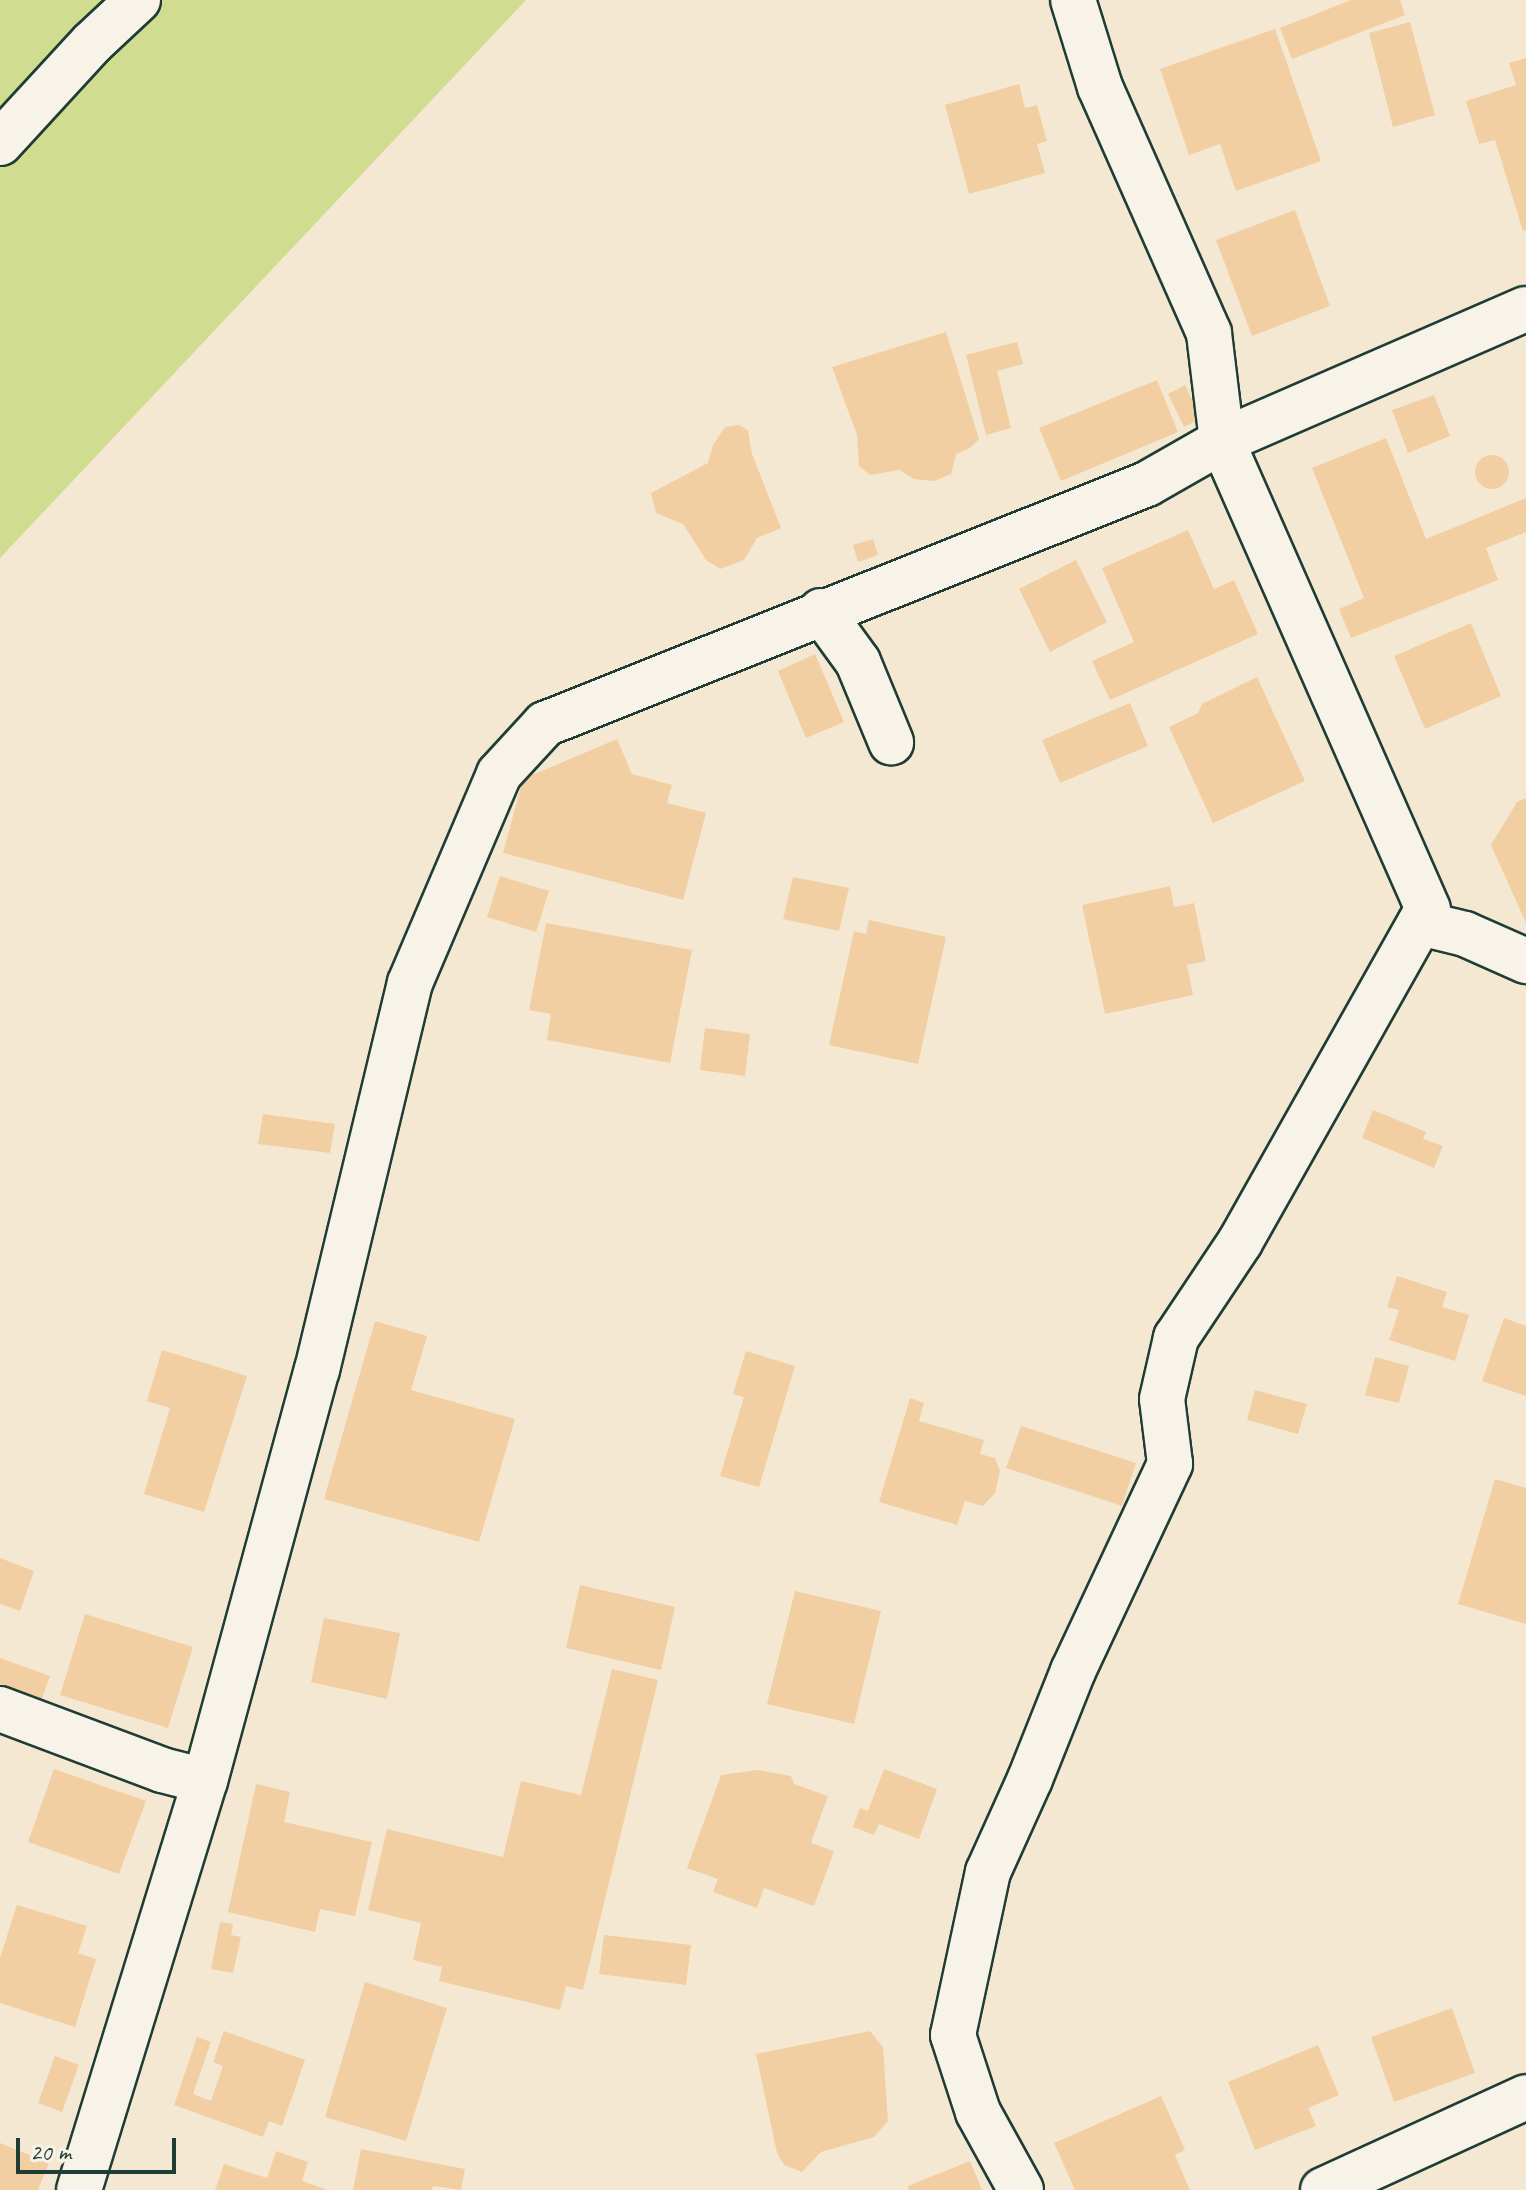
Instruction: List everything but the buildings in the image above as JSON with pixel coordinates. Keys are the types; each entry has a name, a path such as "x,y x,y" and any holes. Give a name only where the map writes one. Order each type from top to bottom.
{"street":[{"path":"0,143 92,43 138,0"},
{"path":"1021,2190 978,2112 953,2035 988,1872 1030,1779 1073,1671 1170,1464 1162,1399 1176,1338 1240,1242 1428,909 1222,441 1209,333 1100,87 1073,0"},
{"path":"79,2190 205,1781 317,1370 410,983 499,774 545,724 821,611 1147,484 1222,441 1526,309"},
{"path":"821,611 858,662 891,742"},
{"path":"1420,923 1465,934 1526,961"},
{"path":"0,1709 162,1770 205,1781"},
{"path":"1335,2187 1526,2097"}],"green space":[{"path":"0,0 526,0 0,558"}]}
